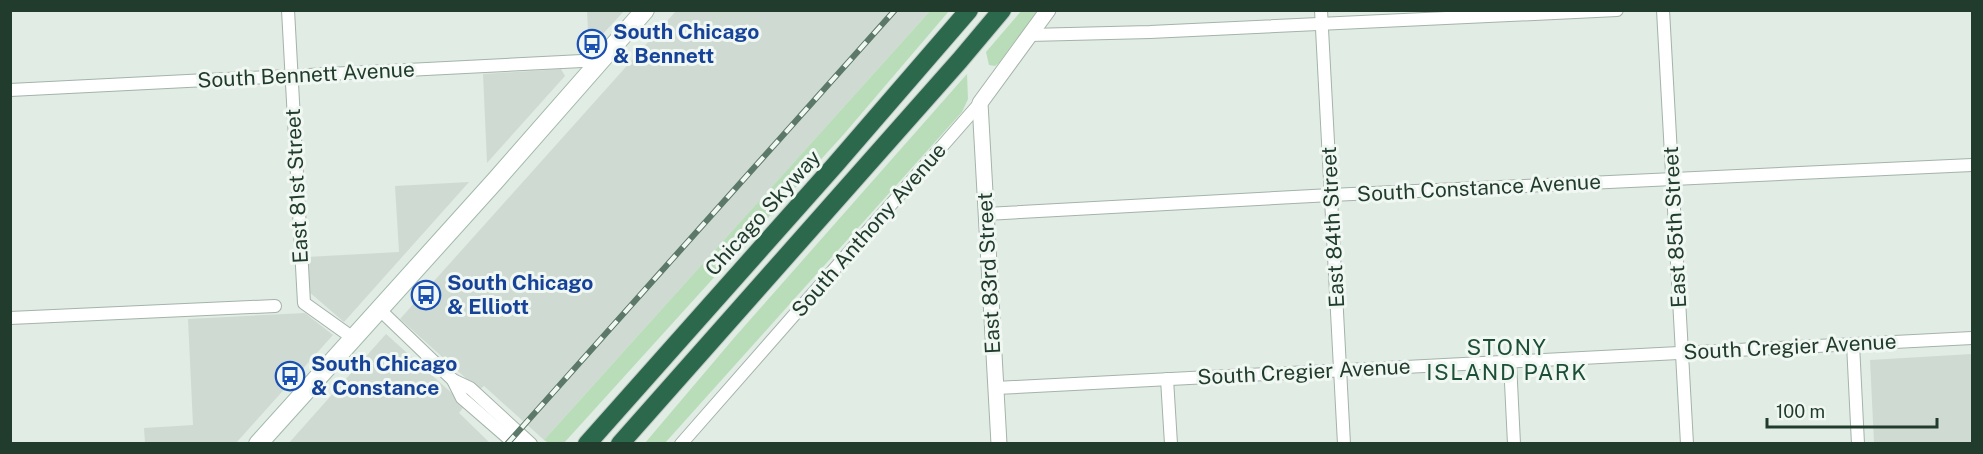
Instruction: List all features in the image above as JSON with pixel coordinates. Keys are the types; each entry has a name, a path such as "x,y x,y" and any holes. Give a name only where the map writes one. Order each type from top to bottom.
{"highway":[{"path":"620,444 960,60 998,14"},
{"name":"Chicago Skyway","path":"587,444 828,174 963,17"}],"main road":[{"path":"258,444 645,11"}],"street":[{"name":"East 81st Street","path":"288,10 304,303 353,339"},
{"name":"South Anthony Avenue","path":"681,444 980,103 1048,10"},
{"name":"East 84th Street","path":"1321,10 1344,444"},
{"path":"1029,35 1617,10"},
{"name":"East 85th Street","path":"1663,10 1687,444"},
{"name":"South Bennett Avenue","path":"10,90 602,60"},
{"name":"East 83rd Street","path":"980,103 999,444"},
{"name":"South Constance Avenue","path":"986,214 1331,195 1972,165"},
{"path":"10,318 275,306"},
{"path":"379,309 453,380 470,388 531,444"},
{"name":"South Cregier Avenue","path":"996,388 1972,338"},
{"path":"1853,344 1858,444"},
{"path":"1510,362 1514,444"},
{"path":"1167,379 1171,444"},
{"path":"453,380 462,398 515,444"}],"shaded area":[{"path":"587,11 624,11 589,49"},
{"path":"676,11 930,11 544,440 484,386 479,390 400,319"},
{"path":"561,69 565,76 487,163 483,74"},
{"path":"469,182 344,322 307,290 306,257 399,252 395,186"},
{"path":"305,313 333,335 236,443 145,443 144,428 193,425 188,319"},
{"path":"386,334 465,405 459,413 490,443 288,444"},
{"path":"1972,354 1972,443 1874,443 1870,360"}],"green space":[{"path":"1022,10 1037,11 999,63 995,66 989,65 986,52"},
{"path":"930,11 949,11 844,134 564,443 549,443 544,440"},
{"path":"967,74 968,99 962,112 665,443 645,443 734,338"}],"railway":[{"path":"507,444 895,10"}],"place":[{"name":"South Chicago & Bennett","path":"592,44"},
{"name":"South Chicago & Elliott","path":"426,295"},
{"name":"South Chicago & Constance","path":"290,376"}],"district":[{"name":"STONY ISLAND PARK","path":"1507,360"}]}
